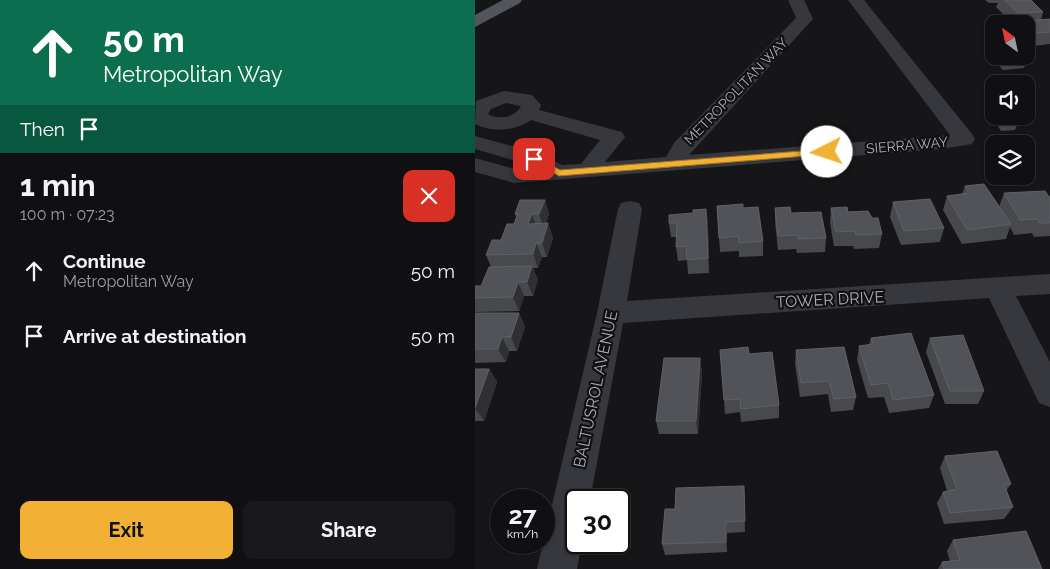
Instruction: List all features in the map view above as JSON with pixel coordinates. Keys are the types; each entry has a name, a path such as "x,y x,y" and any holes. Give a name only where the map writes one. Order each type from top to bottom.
{"main road":[{"path":"475,22 514,0"}],"street":[{"name":"METROPOLITAN WAY","path":"475,165 514,176 674,163 682,148 805,19 802,0"},
{"name":"SIERRA WAY","path":"674,163 943,143 964,138 856,0"},
{"path":"483,129 510,122 527,113 614,137 593,160 590,171"},
{"path":"475,142 534,159 559,173"},
{"name":"BALTUSROL AVENUE","path":"557,569 611,313 630,208"},
{"name":"TOWER DRIVE","path":"611,313 998,289 1050,284"},
{"path":"998,289 1050,393"}],"building":[{"path":"1004,0 1031,0 1043,12 1018,13"},
{"path":"1050,19 1050,32 1037,33 1035,31 1035,20"},
{"path":"984,184 1011,224 967,230 947,196 969,193 965,186"},
{"path":"1045,191 1050,198 1050,223 1040,223 1038,219 1020,220 1004,193"},
{"path":"930,199 944,228 904,231 893,202"},
{"path":"520,200 545,200 539,214 532,214 528,224 548,223 542,243 536,243 533,254 486,255 492,240 501,240 507,224 514,224"},
{"path":"743,204 743,208 758,207 763,241 739,243 738,236 719,238 717,206"},
{"path":"790,207 791,213 821,212 826,238 798,239 797,235 778,236 775,208"},
{"path":"847,207 848,212 868,211 872,218 878,218 882,234 856,235 855,231 836,232 831,208"},
{"path":"706,209 708,258 687,260 686,246 676,247 677,223 669,223 669,215 693,213 693,210"},
{"path":"532,266 527,282 518,282 513,297 475,298 475,286 481,286 489,267"},
{"path":"475,313 519,313 511,337 502,337 498,349 475,349"},
{"path":"911,333 934,395 893,400 888,383 871,385 859,346 873,344 871,338"},
{"path":"963,335 984,391 950,391 930,338"},
{"path":"748,347 749,354 772,352 779,405 741,409 740,399 724,400 720,350"},
{"path":"844,347 856,397 834,399 829,381 801,383 796,350"},
{"path":"664,358 700,358 696,421 656,421"},
{"path":"475,369 489,369 475,408"},
{"path":"997,451 1011,484 1004,485 1013,507 950,513 943,492 957,489 945,456"},
{"path":"744,486 745,521 726,522 726,542 662,544 665,509 675,509 676,488"},
{"path":"1026,531 1042,569 944,569 942,562 960,560 953,540"}],"route":[{"path":"534,159 559,173 827,152"}]}
